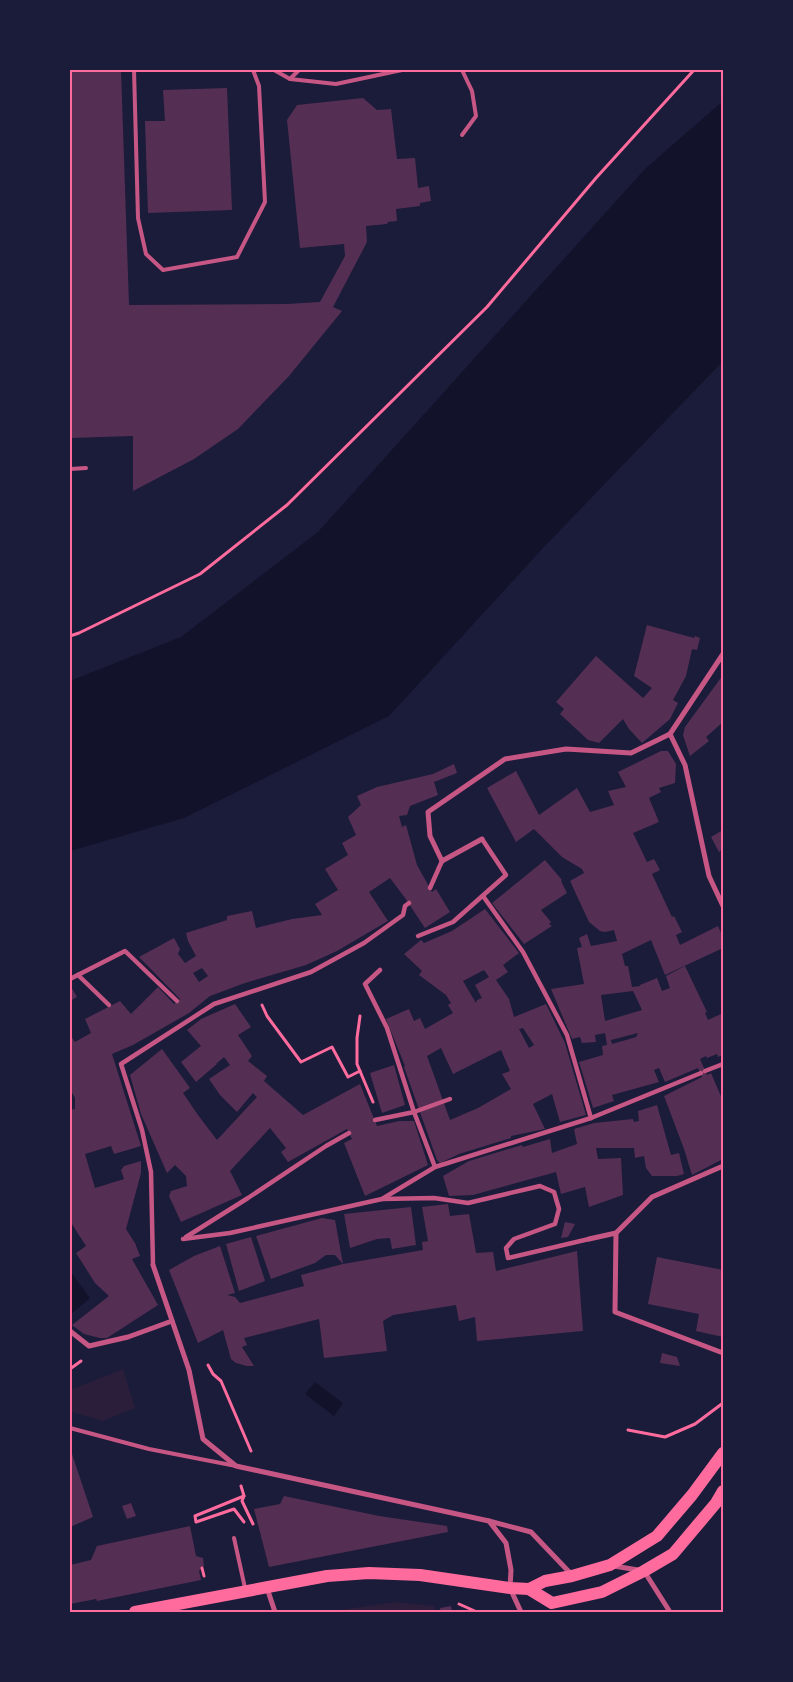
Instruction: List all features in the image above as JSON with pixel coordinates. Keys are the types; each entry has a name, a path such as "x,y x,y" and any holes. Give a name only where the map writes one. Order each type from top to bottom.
{"main road":[{"path":"529,1589 545,1580 572,1576 610,1565 657,1536 692,1496 723,1453"},
{"path":"135,1612 327,1576 369,1573 420,1576 529,1589 552,1603 602,1592 673,1554 716,1503 723,1491"}],"street":[{"path":"442,861 430,836 428,812 506,759 566,749 631,753 670,734 723,654"},
{"path":"670,734 685,765 709,876 723,906"},
{"path":"418,936 454,922 506,875 482,839 442,861 430,888"},
{"path":"483,896 523,952 567,1034 591,1118"},
{"path":"409,903 405,906 404,915 364,943 311,972 214,1004 121,1064 142,1130 151,1172 153,1265 189,1370 203,1439 236,1466 489,1521 531,1532 572,1576"},
{"path":"70,978 125,951 177,1001"},
{"path":"380,970 365,984 387,1028 414,1112 435,1167"},
{"path":"78,975 109,1005"},
{"path":"189,1013 192,1018"},
{"path":"382,1199 435,1167 591,1118 723,1064"},
{"path":"378,1119 414,1112 450,1099"},
{"path":"349,1133 183,1239 230,1233 382,1199 434,1198 468,1203 540,1186 554,1192 559,1209 555,1224 514,1240 506,1248 508,1258 616,1233 652,1196 723,1166"},
{"path":"616,1233 615,1312 723,1353"},
{"path":"70,1331 89,1346 128,1336 172,1321"},
{"path":"489,1521 506,1543 511,1570 510,1588 521,1612"},
{"path":"610,1565 644,1571 670,1612"},
{"path":"267,1587 275,1612"}],"lane":[{"path":"134,70 138,218 146,254 163,270 237,257 265,202 258,86 253,70"},
{"path":"274,70 290,79 336,84 402,70"},
{"path":"290,79 300,70"},
{"path":"462,70 472,91 476,116 462,135"},
{"path":"70,469 86,468"},
{"path":"70,1428 149,1449 236,1466"},
{"path":"234,1538 246,1590"}],"path":[{"path":"70,636 200,574 287,505 487,307 596,178 694,70"},
{"path":"365,984 357,1038 357,1064 378,1119"},
{"path":"261,1002 267,1016 301,1062 332,1047 348,1077 360,1071"},
{"path":"213,1374 221,1381 260,1472"},
{"path":"628,1430 664,1437 695,1424 723,1403"},
{"path":"234,1538 253,1534 234,1509 196,1522 195,1516 244,1496 242,1501 254,1524"},
{"path":"202,1568 203,1576"},
{"path":"452,1601 477,1612"}],"shaded area":[{"path":"723,101 723,361 543,548 389,716 184,818 70,851 70,681 181,637 318,532 645,169"},
{"path":"70,1271 90,1298 70,1315"},
{"path":"123,1369 135,1408 103,1421 72,1412 70,1407 70,1390"},
{"path":"315,1382 343,1403 334,1416 305,1394"},
{"path":"396,1602 434,1606 436,1612 324,1612"}],"building":[{"path":"70,70 121,70 129,305 320,302 345,256 344,244 300,248 287,120 297,105 363,98 377,110 391,109 397,159 415,158 418,188 429,186 431,201 420,203 420,206 396,209 397,221 366,226 367,242 333,307 342,311 289,376 238,429 194,459 133,491 133,436 70,438"},
{"path":"227,88 232,210 148,213 145,121 165,121 163,90"},
{"path":"647,625 700,638 697,650 692,649 686,676 673,700 678,703 670,719 642,743 629,729 623,719 599,743 588,740 560,714 564,709 556,702 596,656 643,698 652,688 634,676"},
{"path":"723,675 723,722 706,737 709,741 690,756 683,735 685,727"},
{"path":"661,751 668,751 676,764 675,783 659,788 661,792 649,798 659,822 633,833 647,862 654,859 660,870 652,874 672,917 674,916 682,932 676,935 680,945 718,926 723,937 723,948 665,975 651,940 622,954 625,966 628,966 632,987 640,986 657,978 662,991 670,988 666,976 685,966 707,1012 705,1013 708,1020 723,1013 723,1055 718,1057 717,1054 700,1059 707,1075 711,1073 723,1101 723,1159 692,1175 664,1096 702,1077 698,1068 665,1082 659,1068 654,1070 659,1082 612,1095 614,1101 593,1108 579,1062 603,1055 602,1046 607,1045 605,1033 595,1035 596,1042 582,1043 580,1037 572,1039 551,989 584,984 577,948 582,947 579,938 587,934 591,946 617,941 614,930 600,931 589,922 570,881 584,873 582,869 562,857 534,829 516,842 487,788 516,771 539,815 577,788 590,812 614,805 608,791 626,787 618,772","holes":["633,991 642,1010 605,1021 601,995","638,1033 636,1037 612,1044 611,1040"]},
{"path":"454,764 457,773 434,782 438,795 410,806 407,815 399,816 402,827 406,825 417,865 432,892 436,889 450,912 425,928 390,878 369,892 388,921 337,951 306,965 245,983 210,996 189,1013 133,1045 112,1054 141,1146 114,1154 111,1146 85,1154 95,1188 124,1179 121,1170 124,1166 141,1161 141,1173 126,1229 135,1243 140,1256 132,1259 158,1305 107,1338 84,1334 72,1325 109,1296 95,1283 76,1253 86,1246 70,1221 70,1110 75,1109 75,1098 70,1089 70,1035 75,1042 91,1033 85,1019 120,1001 131,1014 158,987 174,1004 180,999 139,957 174,938 180,949 178,954 185,963 196,956 186,933 227,920 227,916 252,911 256,928 292,919 322,915 315,904 338,890 325,869 348,855 342,843 356,835 348,817 361,805 357,796 377,787 433,774","holes":["202,968 208,976 199,982 193,973"]},
{"path":"723,830 723,849 719,852 711,837"},
{"path":"545,860 562,880 567,893 541,910 552,926 524,944 492,903"},
{"path":"485,909 519,953 503,965 508,972 496,980 509,999 514,1017 546,1004 565,1043 586,1115 560,1122 552,1094 533,1104 545,1129 511,1136 511,1138 459,1154 440,1163 437,1160 405,1066 386,1019 409,1009 414,1021 420,1018 425,1029 453,1013 448,1005 451,1003 446,995 419,975 422,971 404,954 421,940 424,943 452,931","holes":["484,970 489,977 475,985 482,998 477,1000 476,1003 463,981","523,1028 534,1045 529,1048 519,1029","441,1048 453,1074 501,1050 510,1071 502,1074 511,1089 478,1108 450,1120 427,1056"]},
{"path":"70,985 77,997 70,1001"},
{"path":"235,1004 251,1027 238,1035 252,1056 248,1061 267,1076 264,1081 303,1115 360,1084 377,1126 399,1121 414,1121 428,1165 365,1196 344,1143 352,1139 347,1129 288,1162 281,1152 286,1148 270,1128 230,1171 242,1195 181,1222 169,1196 171,1191 187,1186 186,1176 175,1165 167,1173 141,1114 130,1075 162,1049 190,1088 183,1093 217,1140 257,1097 253,1093 237,1112 220,1095 209,1079 230,1065 224,1057 196,1082 181,1062 201,1046 187,1030 201,1019"},
{"path":"394,1065 405,1105 382,1113 370,1073"},
{"path":"657,1105 671,1155 679,1153 684,1174 677,1176 652,1176 646,1168 644,1156 635,1158 634,1148 596,1148 598,1159 621,1158 623,1195 589,1207 585,1187 561,1194 556,1172 473,1195 449,1196 443,1176 469,1161 522,1145 523,1147 550,1139 552,1153 577,1144 574,1129 594,1123 633,1119 634,1122 639,1121 638,1111"},
{"path":"448,1204 450,1216 469,1214 476,1253 493,1252 496,1271 577,1251 583,1331 477,1341 475,1317 459,1321 456,1305 393,1315 383,1321 387,1351 324,1358 319,1319 244,1338 247,1345 242,1347 254,1366 247,1366 236,1363 231,1359 223,1330 198,1343 169,1270 194,1256 220,1246 235,1293 227,1295 235,1297 240,1303 304,1286 301,1275 343,1264 423,1250 422,1242 428,1241 422,1207"},
{"path":"411,1207 416,1245 392,1249 390,1238 377,1239 350,1248 344,1214"},
{"path":"322,1218 335,1220 343,1264 335,1255 326,1255 315,1263 271,1279 256,1236"},
{"path":"565,1222 575,1224 568,1237 561,1238"},
{"path":"251,1237 265,1281 239,1291 226,1244"},
{"path":"657,1257 723,1270 723,1337 696,1331 699,1314 648,1304"},
{"path":"662,1353 677,1357 680,1366 660,1363"},
{"path":"70,1448 93,1517 70,1527"},
{"path":"284,1496 379,1516 447,1526 448,1532 269,1567 254,1509 280,1504"},
{"path":"131,1503 136,1516 127,1519 122,1506"},
{"path":"190,1526 196,1556 203,1558 204,1566 199,1571 201,1580 97,1601 96,1599 70,1604 70,1565 91,1560 97,1546"},
{"path":"451,1606 452,1612 441,1612 440,1608"}]}
